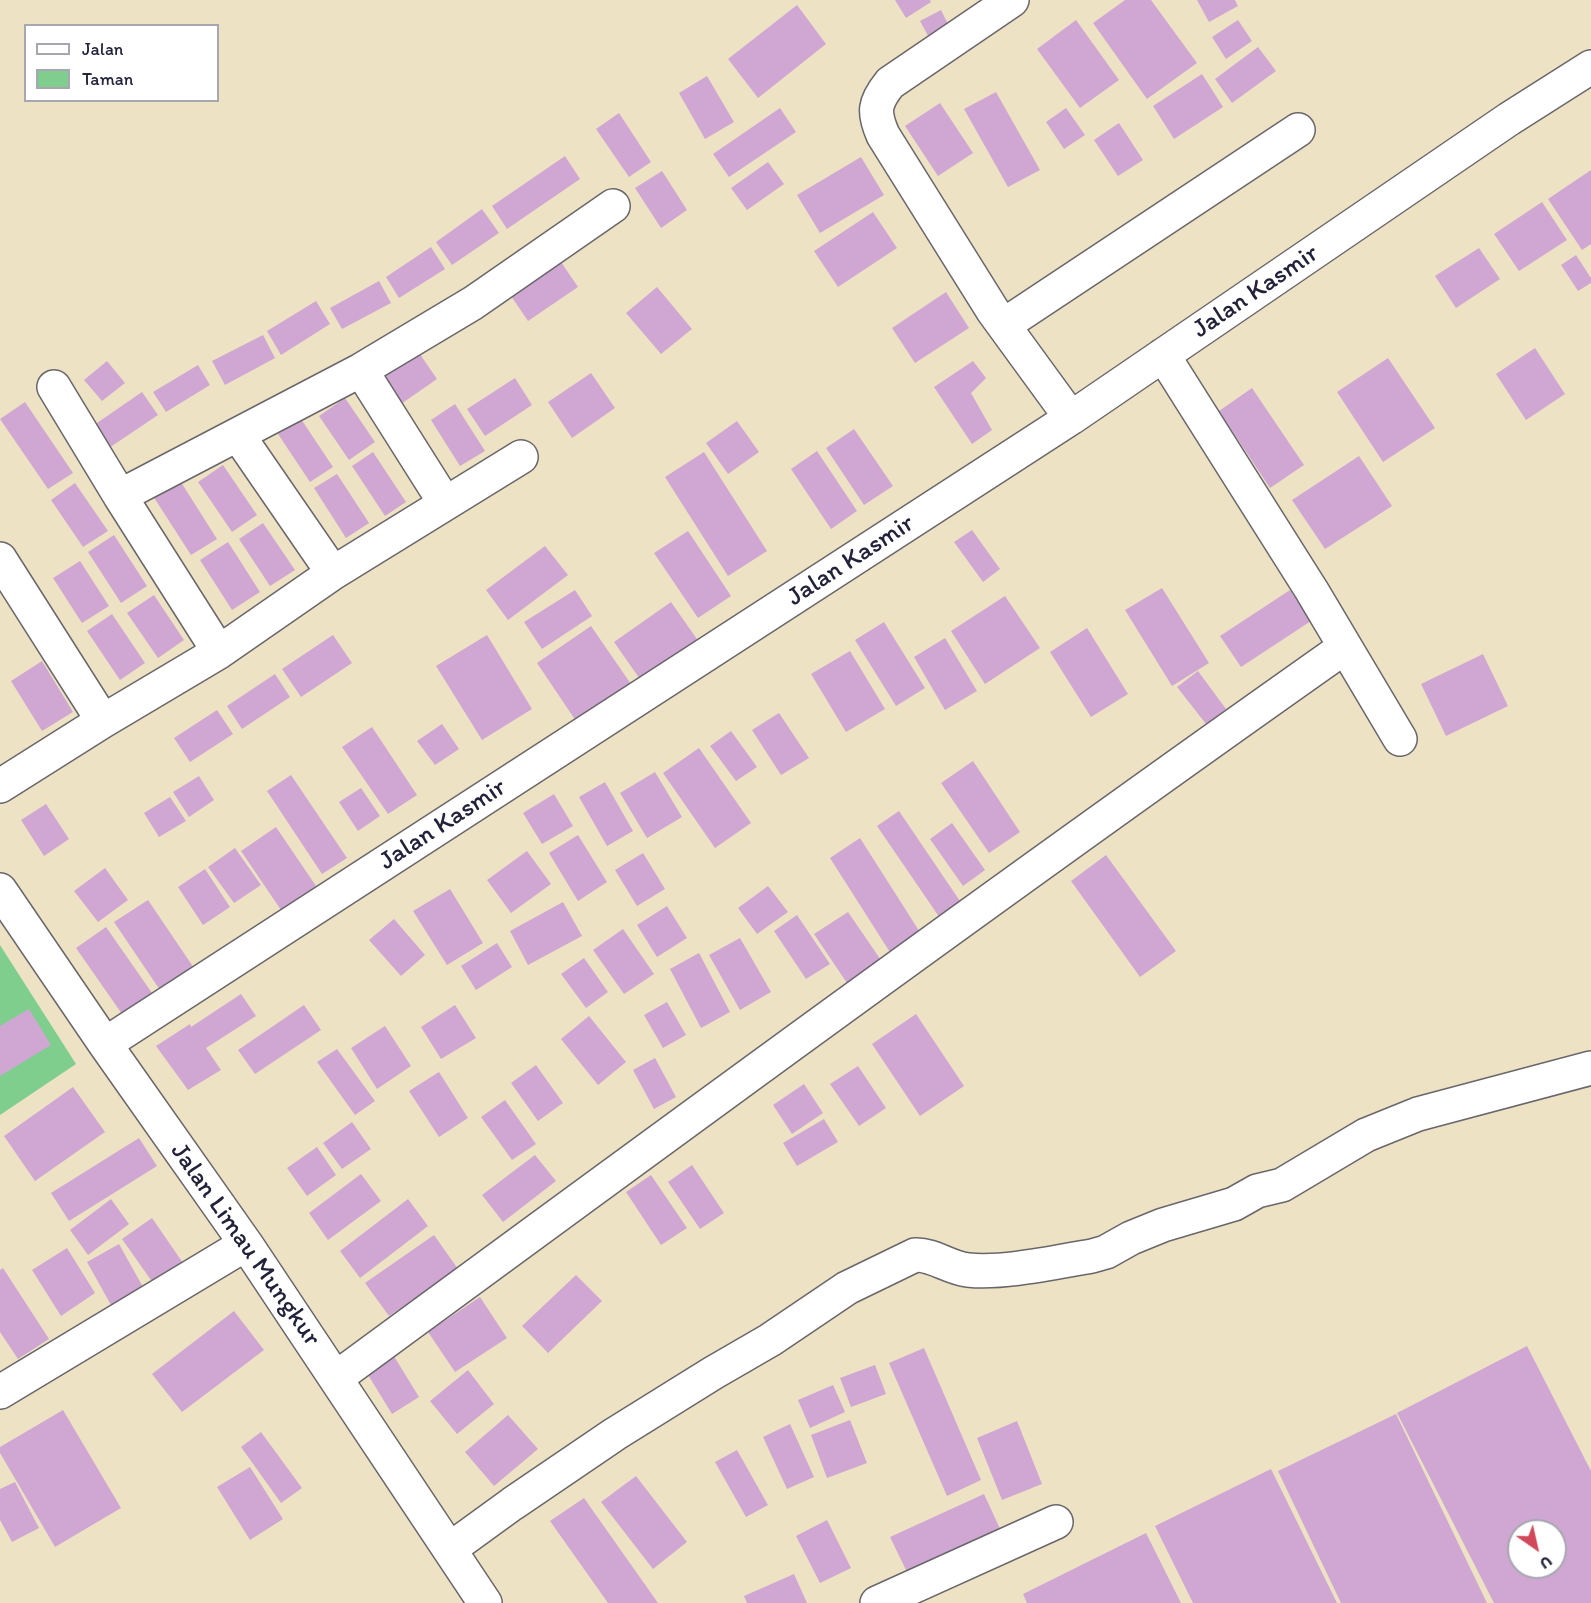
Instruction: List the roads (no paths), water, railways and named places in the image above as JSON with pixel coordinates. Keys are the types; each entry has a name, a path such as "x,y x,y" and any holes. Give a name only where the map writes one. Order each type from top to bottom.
{"street":[{"path":"1012,0 890,83 879,96 876,108 877,121 883,135 1004,325 1071,418"},
{"name":"Jalan Kasmir","path":"105,1044 1071,418 1509,119 1591,67"},
{"path":"1004,325 1298,130"},
{"path":"120,496 361,370 473,303 613,206"},
{"path":"1163,356 1346,647 1400,739"},
{"path":"361,370 445,503"},
{"path":"54,387 219,652"},
{"path":"238,435 333,573"},
{"path":"0,786 219,652 333,573 520,457"},
{"path":"0,559 103,721"},
{"path":"336,1378 963,919 1346,647"},
{"name":"Jalan Limau Mungkur","path":"0,890 246,1244 485,1603"},
{"path":"450,1549 615,1434 712,1373 770,1340 847,1288 915,1255 924,1255 966,1270 1036,1265 1092,1256 1106,1252 1131,1238 1163,1225 1234,1204 1257,1191 1282,1185 1366,1135 1418,1114 1591,1068"},
{"path":"0,1392 246,1244"},
{"path":"877,1603 1056,1522"}]}
